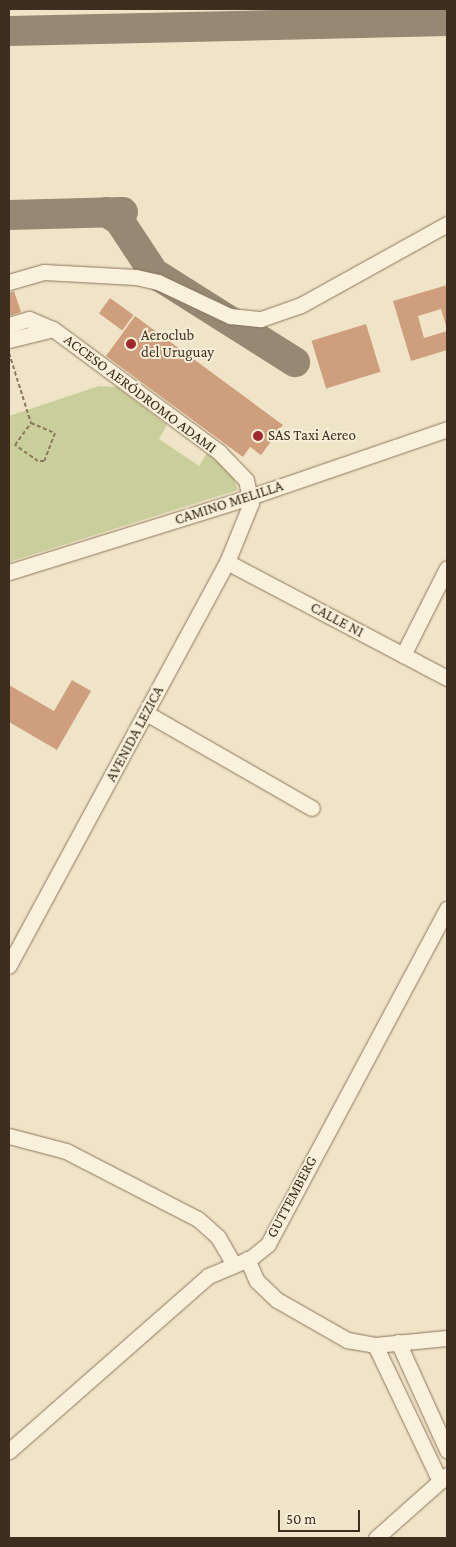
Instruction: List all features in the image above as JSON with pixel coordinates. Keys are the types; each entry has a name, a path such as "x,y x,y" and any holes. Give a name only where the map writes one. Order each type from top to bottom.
{"street":[{"path":"9,282 44,272 136,277 158,282 230,316 261,319 301,304 447,224"},
{"path":"9,325 29,319 53,329"},
{"name":"ACCESO AERÓDROMO ADAMI","path":"9,340 53,329 219,452 246,480 250,498"},
{"name":"CAMINO MELILLA","path":"9,572 250,498 447,429"},
{"name":"AVENIDA LEZICA","path":"9,966 227,562 250,498"},
{"name":"CALLE N1","path":"227,562 447,678"},
{"path":"403,655 447,568"},
{"path":"146,713 312,808"},
{"name":"GUTTEMBERG","path":"9,1451 198,1284 261,1252 277,1227 447,909"},
{"path":"9,1136 66,1151 198,1219 218,1237 258,1281 290,1309 347,1340 375,1345 447,1338"},
{"path":"398,1342 447,1450"},
{"path":"375,1345 444,1478 376,1538"}],"path":[{"path":"9,351 31,423"},
{"path":"31,423 55,433 44,461 38,462 15,445 31,423"}],"green space":[{"path":"99,386 117,387 167,425 159,439 199,466 207,453 232,474 238,490 9,562 9,416"}],"building":[{"path":"447,285 447,329 441,309 418,316 424,338 447,331 447,350 411,361 393,301"},
{"path":"14,291 21,312 9,316 9,293"},
{"name":"Aeroclub del Uruguay","path":"110,298 133,315 122,330 99,313"},
{"path":"135,316 283,425 261,455 250,447 243,457 106,356"},
{"path":"366,324 381,372 326,388 311,341"},
{"path":"72,680 91,691 57,750 9,722 9,685 54,711"}],"taxiway":[{"path":"9,31 447,21"},
{"path":"106,212 119,220 154,273 295,362"},
{"path":"9,215 123,212"}],"place":[{"name":"Aeroclub del Uruguay","path":"131,344"},
{"name":"SAS Taxi Aereo","path":"258,436"}]}
